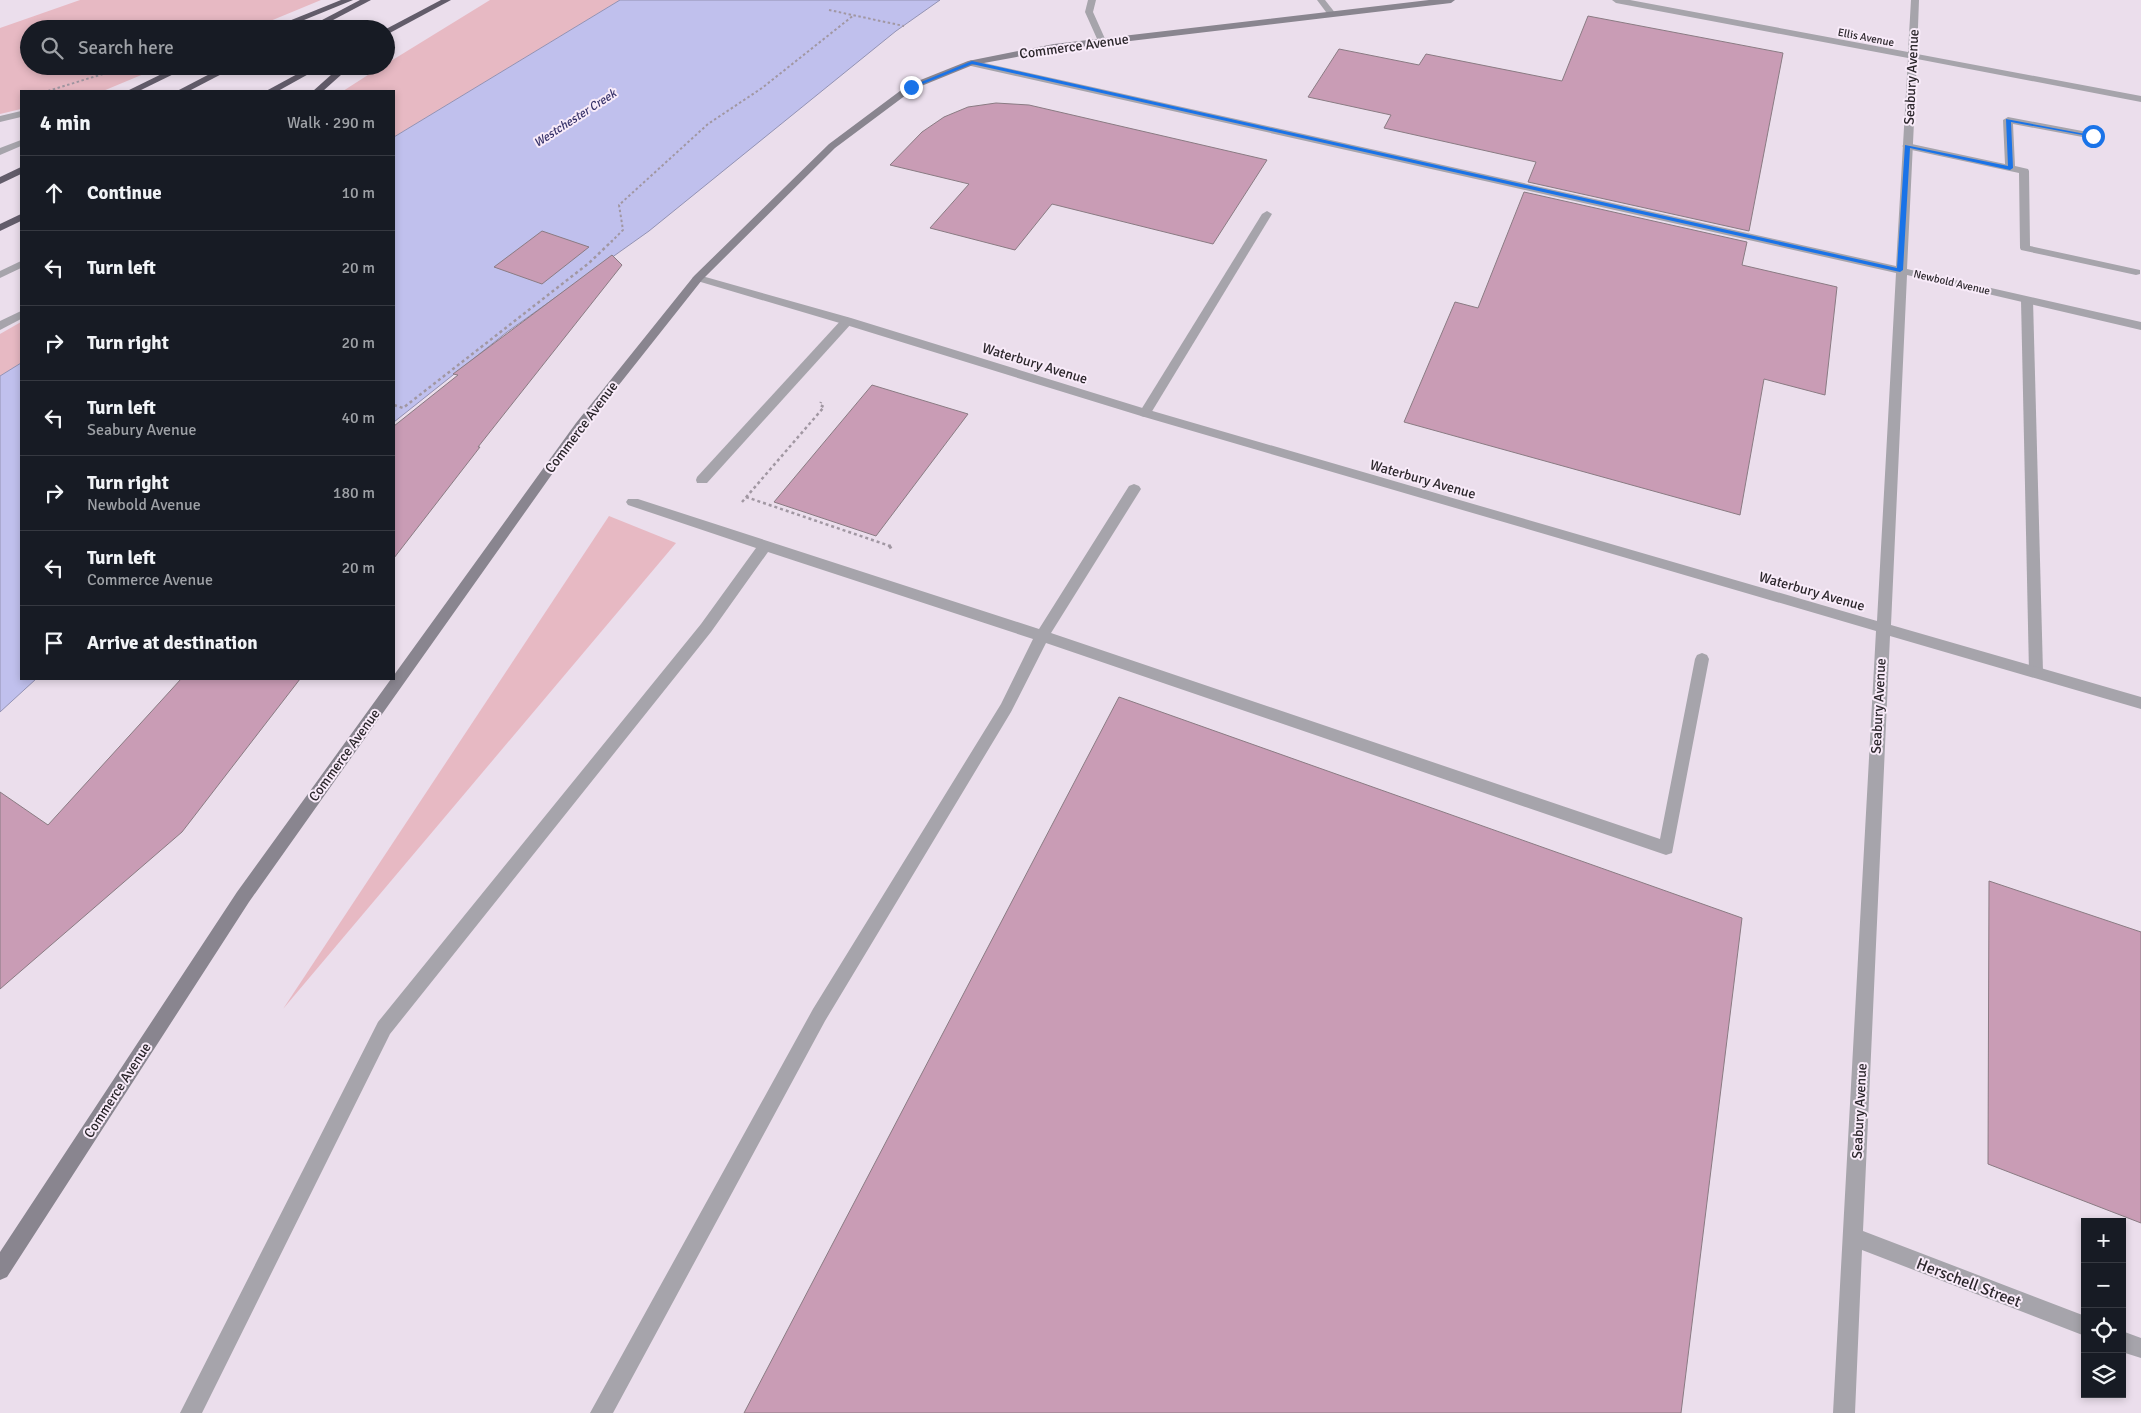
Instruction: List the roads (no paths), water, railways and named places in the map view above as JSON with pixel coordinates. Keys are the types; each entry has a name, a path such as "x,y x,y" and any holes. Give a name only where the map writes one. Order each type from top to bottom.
{"highway":[{"path":"297,20 349,0"},
{"path":"327,20 367,0"},
{"path":"395,27 447,0"},
{"path":"134,90 167,75"},
{"path":"184,90 215,75"},
{"path":"272,90 301,75"},
{"path":"319,90 337,75"},
{"path":"0,180 20,170"},
{"path":"0,228 20,218"}],"main road":[{"name":"Commerce Avenue","path":"0,1270 243,898 580,426 698,278 832,146 911,87 972,63 1054,46 1451,0"}],"street":[{"path":"1092,0 1089,12 1102,41"},
{"path":"1321,0 1332,14"},
{"name":"Ellis Avenue","path":"1616,0 2141,99"},
{"name":"Seabury Avenue","path":"1844,1413 1915,0"},
{"name":"Newbold Avenue","path":"972,63 1900,270 2141,326"},
{"path":"0,119 20,114"},
{"path":"2010,168 2008,120 2093,136"},
{"path":"0,152 20,142"},
{"path":"1907,146 2024,171 2025,248 2136,272"},
{"path":"1145,413 1267,214"},
{"path":"0,275 20,265"},
{"name":"Waterbury Avenue","path":"698,278 847,320 1145,413 2141,703"},
{"path":"2027,300 2036,672"},
{"path":"0,326 20,316"},
{"path":"702,480 847,320"},
{"path":"600,1413 819,1015 1006,708 1042,636 1134,489"},
{"path":"633,502 1042,636 1666,848 1702,659"},
{"path":"191,1413 384,1028 706,628 765,546"},
{"name":"Herschell Street","path":"1854,1237 2081,1324"},
{"path":"2126,1342 2141,1348"}],"water":[{"name":"Westchester Creek","path":"620,0 940,0 896,31 649,231 507,332 395,421 395,136"},
{"path":"20,364 20,680 35,680 0,712 0,376"}]}
